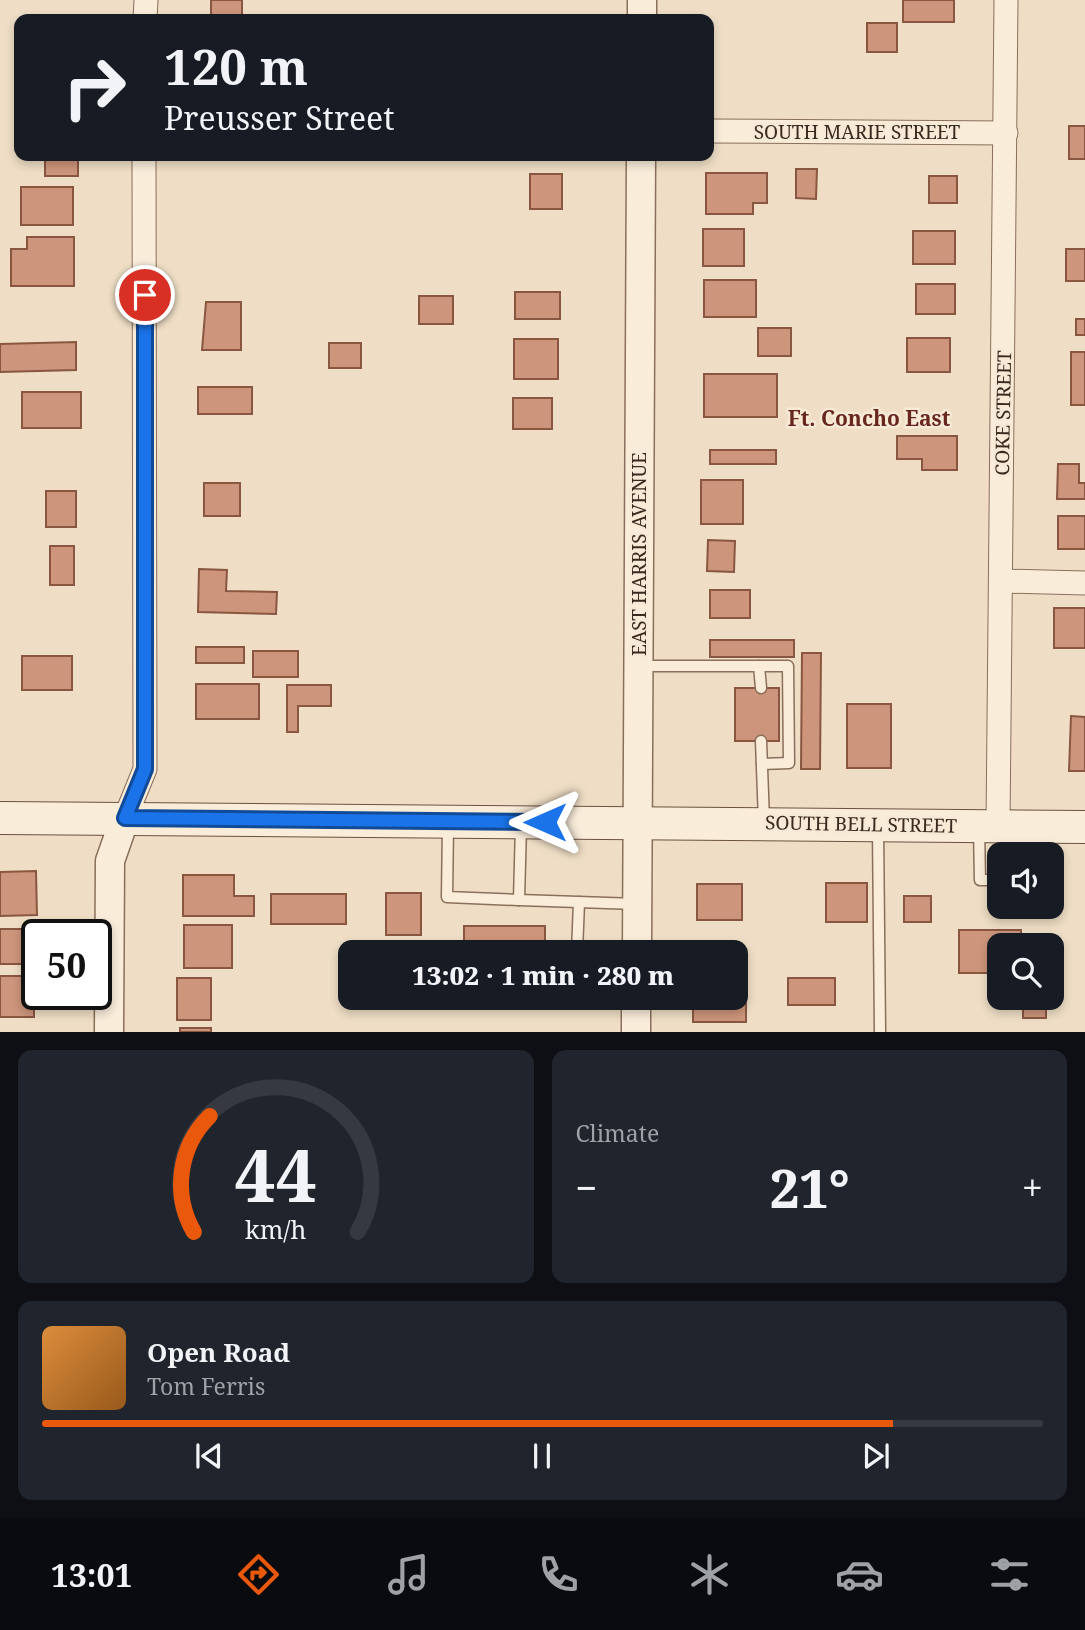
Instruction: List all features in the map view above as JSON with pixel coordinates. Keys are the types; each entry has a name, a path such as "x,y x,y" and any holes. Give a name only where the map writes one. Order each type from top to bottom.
{"main road":[{"name":"SOUTH BELL STREET","path":"0,818 989,826 1044,840 1085,827"}],"street":[{"name":"COKE STREET","path":"989,826 1001,581 1006,0"},
{"name":"SOUTH MARIE STREET","path":"714,131 1006,133"},
{"path":"108,1031 110,861 145,769 144,161"},
{"name":"EAST HARRIS AVENUE","path":"636,940 641,161"},
{"path":"1001,581 1085,583"},
{"path":"636,1010 636,1031"}],"lane":[{"path":"638,666 788,666 789,763 762,764"},
{"path":"759,666 761,688"},
{"path":"761,741 764,824"},
{"path":"448,821 447,897 637,904"},
{"path":"519,900 521,822"},
{"path":"878,825 880,1031"},
{"path":"987,880 980,880 989,826"},
{"path":"578,940 579,902"}],"building":[{"path":"211,0 242,0 242,14 211,14"},
{"path":"903,0 954,0 954,22 903,22"},
{"path":"867,23 897,23 897,52 867,52"},
{"path":"1069,126 1085,126 1085,159 1069,159"},
{"path":"45,161 78,161 78,176 45,176"},
{"path":"796,169 817,169 816,199 796,198"},
{"path":"706,173 767,173 767,203 753,203 753,214 706,214"},
{"path":"530,174 562,174 562,209 530,209"},
{"path":"929,176 957,176 957,203 929,203"},
{"path":"21,187 73,187 73,225 21,225"},
{"path":"703,229 744,229 744,266 703,266"},
{"path":"913,231 955,231 955,264 913,264"},
{"path":"27,237 74,237 74,286 11,286 11,249 27,249"},
{"path":"1066,249 1085,249 1085,281 1066,281"},
{"path":"704,280 756,280 756,317 704,317"},
{"path":"916,284 955,284 955,314 916,314"},
{"path":"515,292 560,292 560,319 515,319"},
{"path":"419,296 453,296 453,324 419,324"},
{"path":"206,302 241,302 241,350 202,350"},
{"path":"1076,319 1085,319 1085,335 1076,335"},
{"path":"758,328 791,328 791,356 758,356"},
{"path":"907,338 950,338 950,372 907,372"},
{"path":"514,339 558,339 558,379 514,379"},
{"path":"76,342 76,370 0,372 0,344"},
{"path":"329,343 361,343 361,368 329,368"},
{"path":"1071,352 1085,352 1085,405 1071,405"},
{"path":"704,374 777,374 777,417 704,417"},
{"path":"198,387 252,387 252,414 198,414"},
{"path":"22,392 81,392 81,428 22,428"},
{"path":"513,398 552,398 552,429 513,429"},
{"path":"897,436 957,436 957,470 922,470 922,459 897,459"},
{"path":"710,450 776,450 776,464 710,464"},
{"path":"1058,464 1079,464 1079,483 1085,483 1085,499 1057,499"},
{"path":"701,480 743,480 743,524 701,524"},
{"path":"204,483 240,483 240,516 204,516"},
{"path":"46,491 76,491 76,527 46,527"},
{"path":"1058,516 1085,516 1085,549 1058,549"},
{"path":"708,540 735,541 734,572 707,571"},
{"path":"50,546 74,546 74,585 50,585"},
{"path":"199,569 227,570 226,591 277,592 276,614 198,612"},
{"path":"710,590 750,590 750,618 710,618"},
{"path":"1054,608 1085,608 1085,648 1054,648"},
{"path":"710,640 794,640 794,657 710,657"},
{"path":"196,647 244,647 244,663 196,663"},
{"path":"253,651 298,651 298,677 253,677"},
{"path":"802,653 821,653 820,769 801,769"},
{"path":"22,656 72,656 72,690 22,690"},
{"path":"196,684 259,684 259,719 196,719"},
{"path":"287,685 331,685 331,706 298,706 298,732 287,732"},
{"path":"735,688 779,688 779,741 735,741"},
{"path":"847,704 891,704 891,768 847,768"},
{"path":"1071,716 1085,717 1085,771 1069,771"},
{"path":"36,871 37,915 0,916 0,872"},
{"path":"183,875 234,875 234,896 254,896 254,916 183,916"},
{"path":"826,883 867,883 867,922 826,922"},
{"path":"697,884 742,884 742,920 697,920"},
{"path":"386,893 421,893 421,935 386,935"},
{"path":"271,894 346,894 346,924 271,924"},
{"path":"904,896 931,896 931,922 904,922"},
{"path":"184,925 232,925 232,968 184,968"},
{"path":"464,926 545,926 545,940 464,940"},
{"path":"0,929 21,929 21,964 0,964"},
{"path":"959,930 1021,930 1021,933 987,933 987,973 959,973"},
{"path":"0,976 21,976 21,1010 34,1010 34,1017 0,1017"},
{"path":"177,978 211,978 211,1020 177,1020"},
{"path":"788,978 835,978 835,1005 788,1005"},
{"path":"693,1010 746,1010 746,1022 693,1022"},
{"path":"1023,1010 1046,1010 1046,1018 1023,1018"},
{"path":"180,1028 211,1028 211,1032 180,1032"}],"district":[{"name":"Ft. Concho East","path":"869,418"}],"route":[{"path":"145,295 145,769 125,818 545,822"}]}
